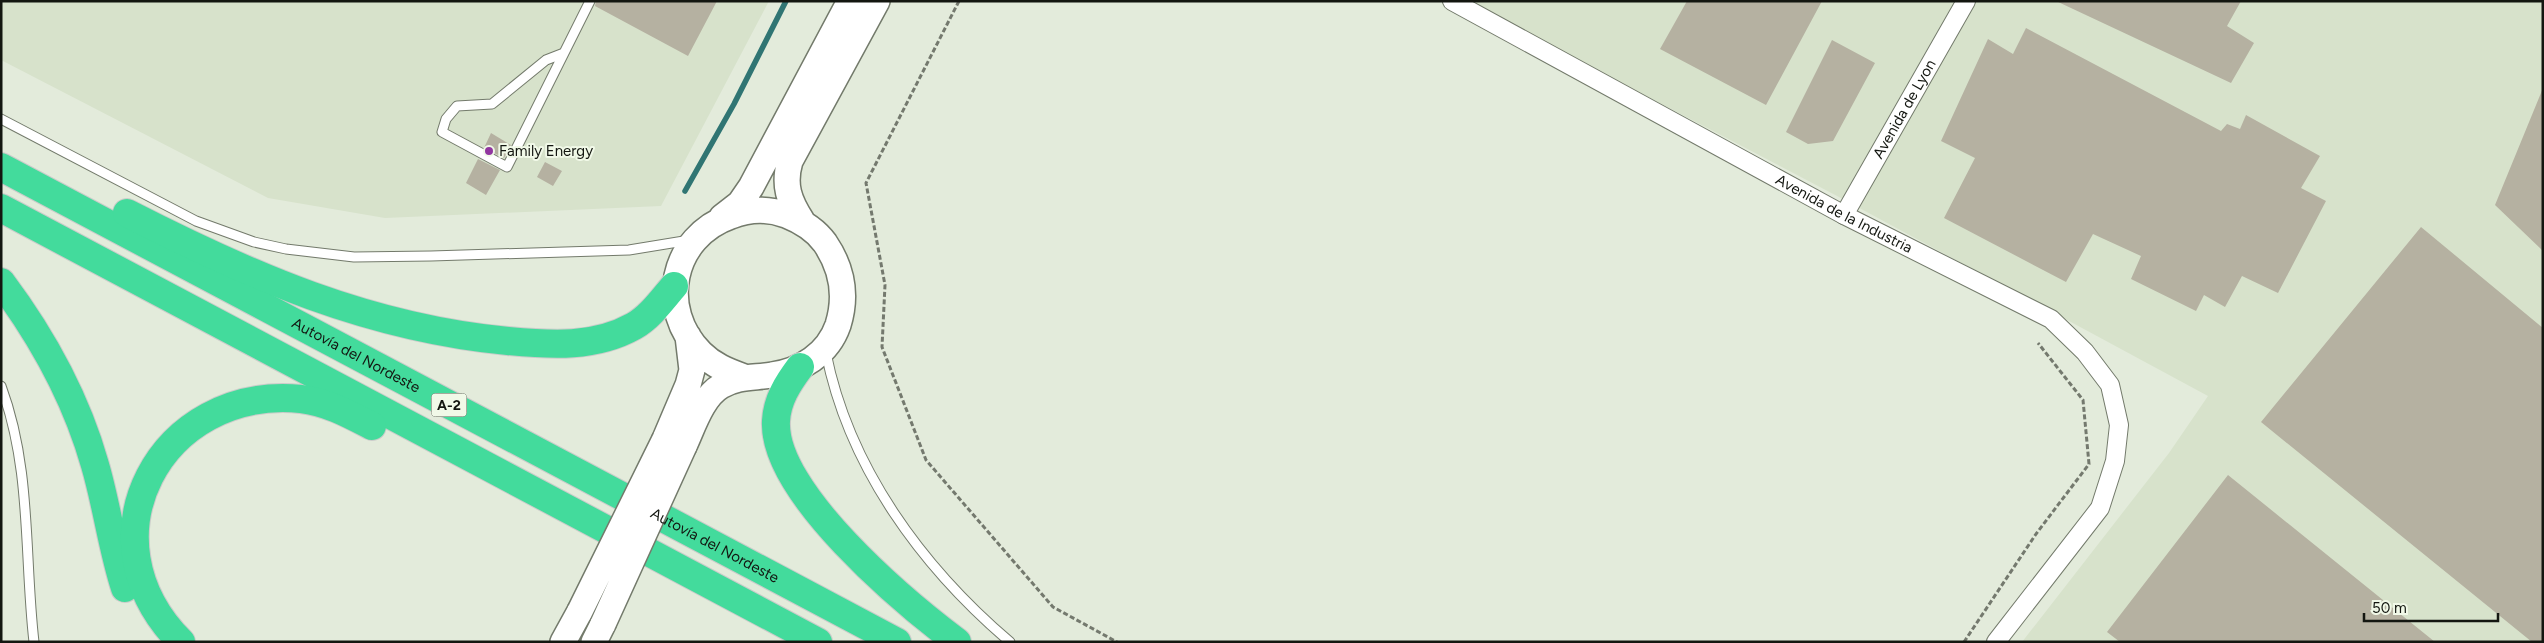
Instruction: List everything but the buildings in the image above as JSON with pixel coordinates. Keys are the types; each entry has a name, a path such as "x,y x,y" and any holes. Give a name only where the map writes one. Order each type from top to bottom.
{"highway":[{"path":"8,171 66,187 110,205 256,276 311,298 374,317 467,337 554,345 593,341 635,326 655,309 674,286"},
{"name":"Autovía del Nordeste","path":"8,171 897,642"},
{"name":"A-2","path":"1,208 818,642"},
{"path":"1,282 38,335 67,390 83,426 129,598 138,617 156,642"},
{"path":"800,367 786,386 778,406 776,422 783,459 793,478 859,557 924,617 957,642"},
{"path":"181,642 158,614 138,570 135,532 137,513 150,476 172,443 202,421 223,409 246,402 272,399 303,399 321,403 355,417 490,487 560,505"}],"main road":[{"path":"744,377 721,369 702,354 688,336 678,315 674,286 683,257 694,240 740,203 751,187 850,1"},
{"path":"563,642 674,442 710,396 720,386 744,377 773,375 800,367 814,359 825,348 839,319 843,303 842,279 834,256 825,243 802,222 791,204 786,189 786,175 790,161 877,1"},
{"path":"717,220 745,211 774,211 802,222"},
{"path":"598,633 674,442 692,370 688,336"}],"street":[{"name":"Avenida de la Industria","path":"1452,1 1844,215 2051,319 2085,352 2110,385 2119,425 2115,461 2100,508 1996,642"},
{"name":"Avenida de Lyon","path":"1844,215 1966,1"}],"lane":[{"path":"564,53 546,60 492,104 457,106 446,119 442,132 507,167 564,53 590,1"},
{"path":"1,119 196,221 254,242 286,249 354,257 511,255 629,250 694,240"},
{"path":"825,348 840,408 882,495 939,574 964,601 1010,642"},
{"path":"1,386 16,436 22,470 34,642"}],"path":[{"path":"959,1 866,183 885,285 882,347 926,460 1053,607 1116,642"},
{"path":"1964,642 2036,534 2089,464 2083,400 2038,343"}],"shaded area":[{"path":"1,1 769,1 661,206 385,218 268,198 1,60"},
{"path":"1465,1 2543,1 2543,642 2022,642 2169,453 2208,396 1839,197"}],"waterway":[{"path":"685,191 734,104 786,1"}],"place":[{"name":"Family Energy","path":"489,151"}]}
